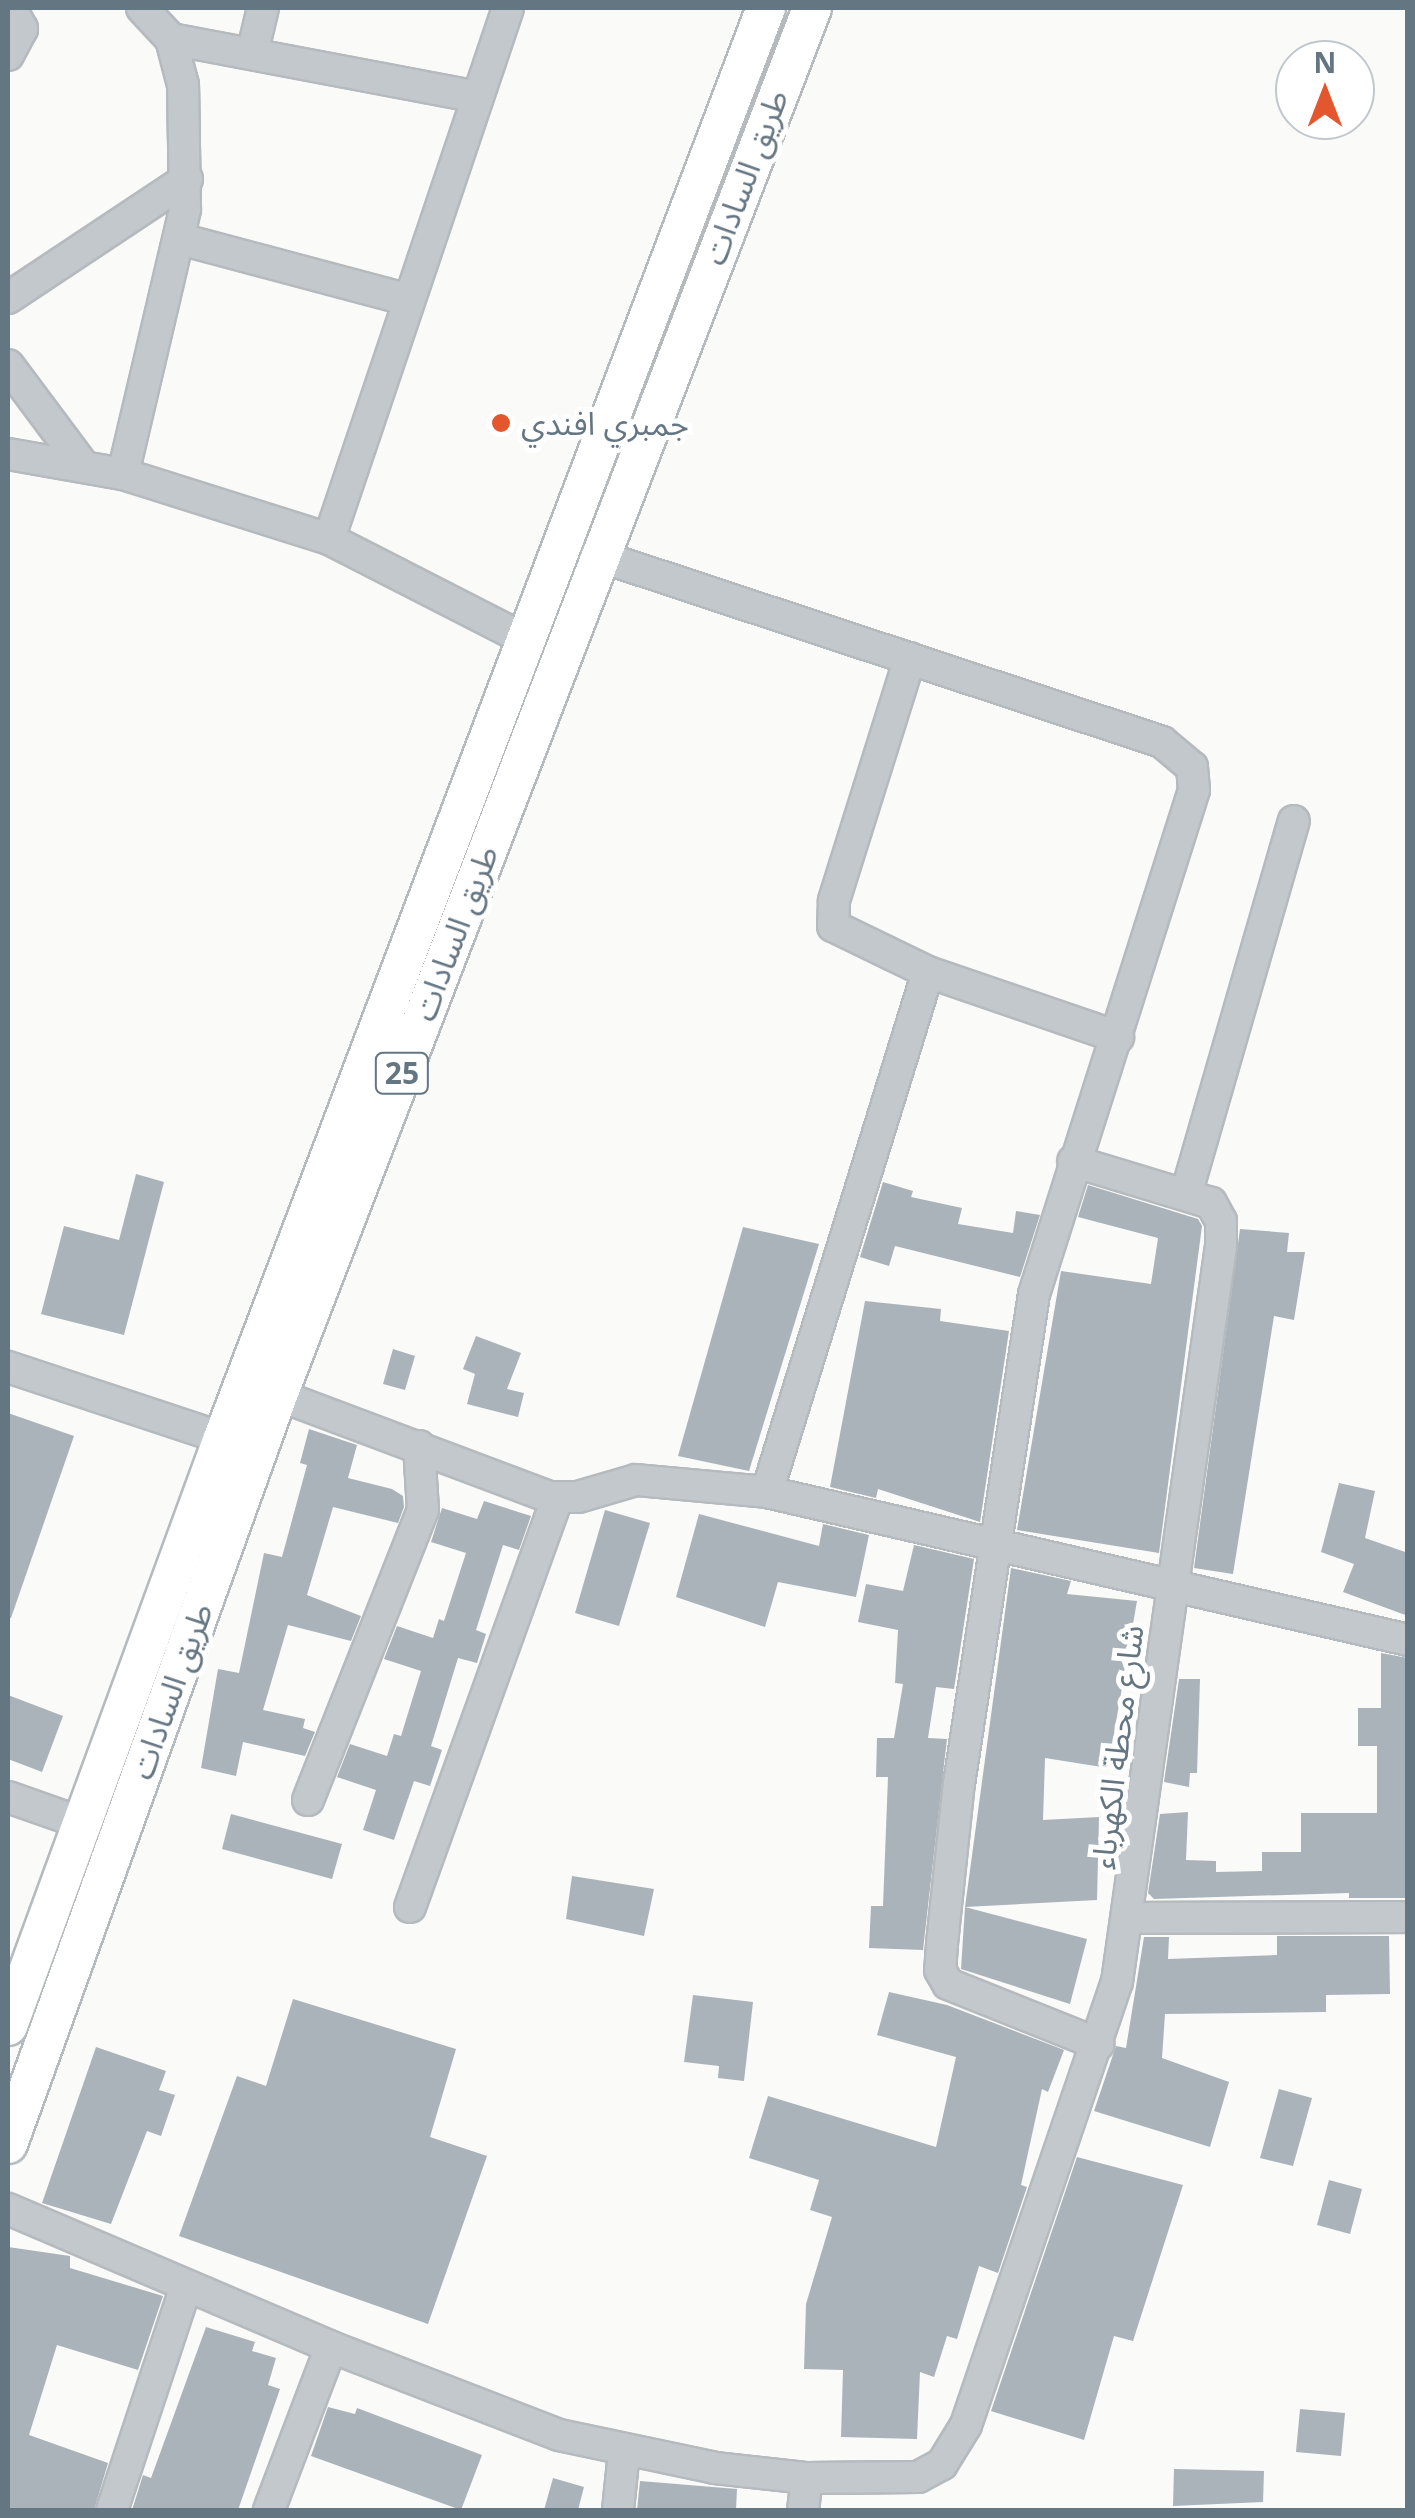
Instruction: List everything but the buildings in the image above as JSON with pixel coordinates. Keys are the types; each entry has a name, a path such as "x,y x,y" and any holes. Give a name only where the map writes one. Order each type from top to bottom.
{"main road":[{"name":"طريق السادات","path":"8,2026 223,1438 766,8"},
{"name":"طريق السادات","path":"8,2144 278,1395 596,555 812,8"},
{"path":"413,934 450,949"}],"street":[{"path":"8,55 22,30 11,8"},
{"path":"123,474 180,239 187,179 183,85 171,39 142,8"},
{"path":"252,54 262,8"},
{"path":"328,539 508,8"},
{"path":"171,39 478,97"},
{"path":"8,298 187,179"},
{"path":"180,239 409,300"},
{"path":"8,365 84,467"},
{"path":"8,454 123,474 328,539 524,639"},
{"path":"596,555 1162,742 1192,766 1194,790 1118,1037 1073,1161 1034,1294 959,1782 940,1970 964,1992 1098,2044"},
{"path":"910,658 830,914 837,934 928,972 1118,1037"},
{"path":"1186,1191 1294,821"},
{"path":"768,1492 928,972"},
{"name":"شارع محطة الكهرباء","path":"8,2208 331,2347 559,2435 624,2452 807,2478 918,2477 942,2464 966,2426 1098,2044 1129,1918 1222,1220 1211,1203 1186,1191 1073,1161"},
{"path":"8,1366 223,1438"},
{"path":"278,1395 557,1499 636,1480 768,1492 1408,1640"},
{"path":"308,1800 423,1510 415,1463 419,1446"},
{"path":"410,1907 557,1499"},
{"path":"8,1796 82,1823"},
{"path":"1129,1918 1408,1916"},
{"path":"112,2510 186,2286"},
{"path":"269,2510 331,2347"},
{"path":"618,2510 624,2452"},
{"path":"803,2510 807,2478"}],"place":[{"name":"جمبري افندي","path":"501,423"}]}
